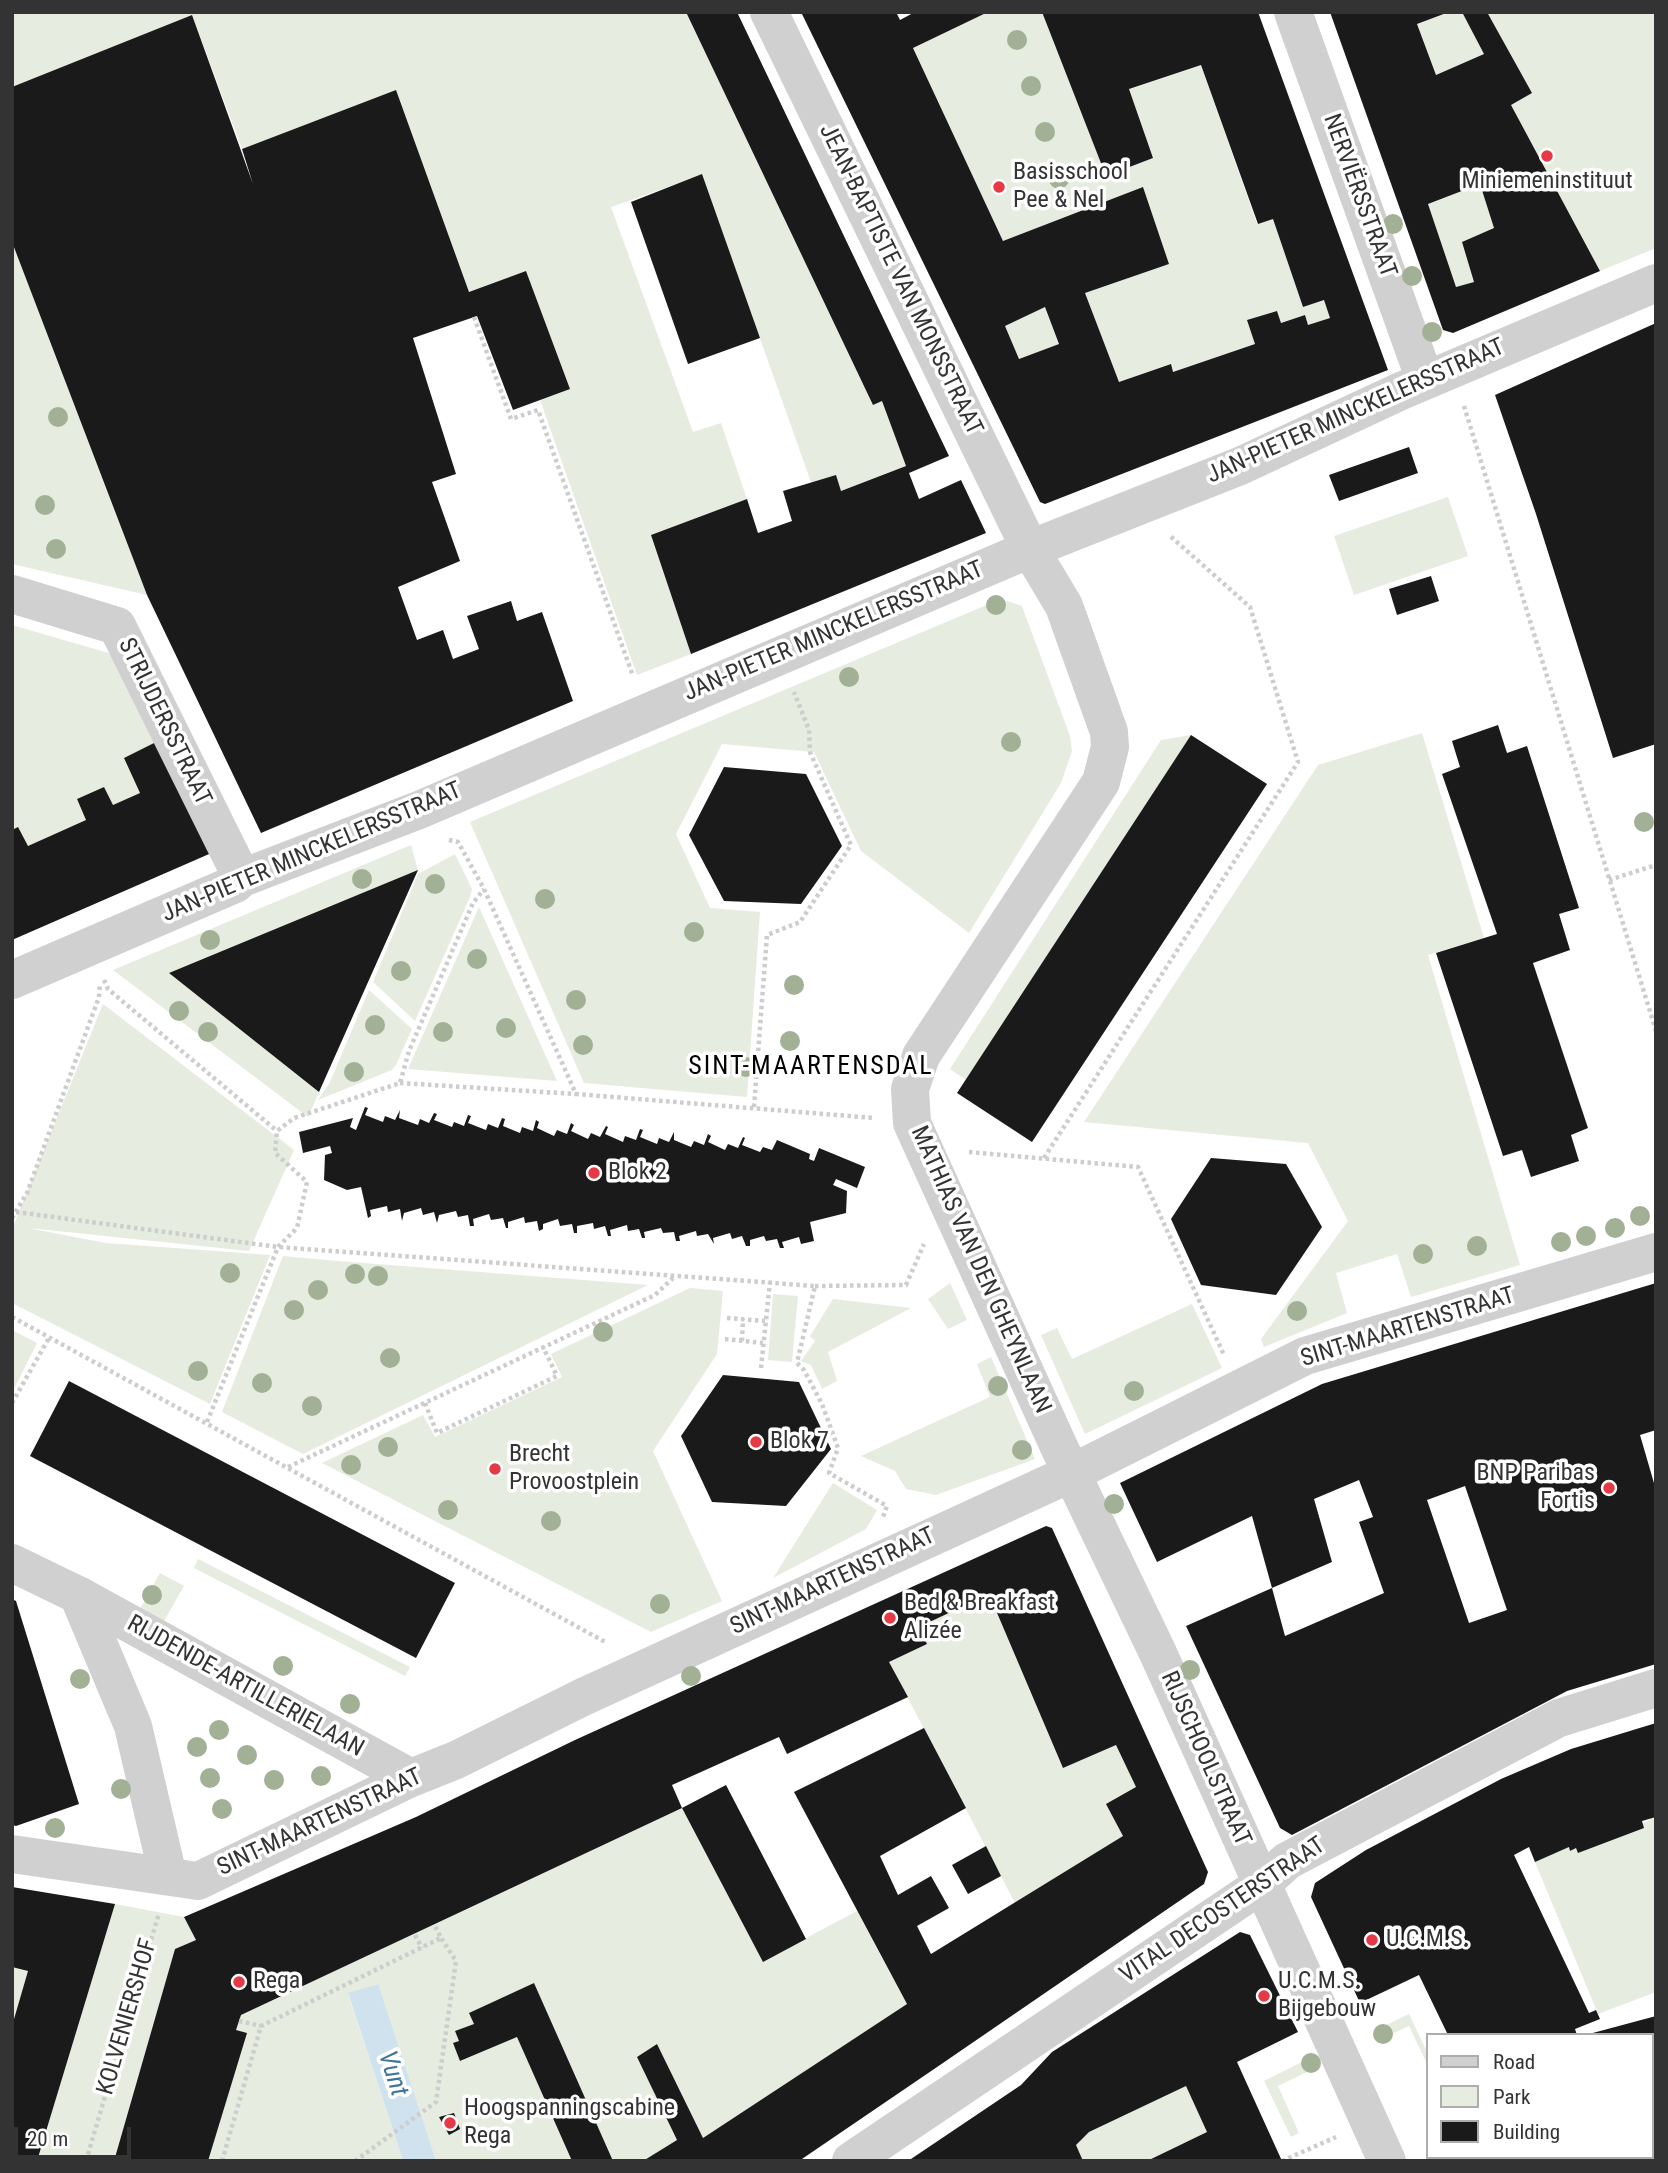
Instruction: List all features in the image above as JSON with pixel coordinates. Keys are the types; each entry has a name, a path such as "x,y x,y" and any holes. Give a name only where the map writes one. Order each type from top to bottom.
{"street":[{"name":"JEAN-BAPTISTE VAN MONSSTRAAT","path":"769,12 1030,549"},
{"name":"NERVIËRSSTRAAT","path":"1293,12 1425,380"},
{"name":"JAN-PIETER MINCKELERSSTRAAT","path":"12,981 235,884 242,878 419,810 1030,549 1240,466 1425,380 1656,283"},
{"name":"MATHIAS VAN DEN GHEYNLAAN","path":"1030,549 1064,607 1106,715 1110,747 1107,763 1101,782 921,1056 909,1103 919,1143 1072,1472"},
{"name":"STRIJDERSSTRAAT","path":"12,594 117,626 242,878"},
{"name":"SINT-MAARTENSTRAAT","path":"12,1854 198,1881 583,1697 1072,1472 1305,1356 1656,1252"},
{"name":"RIJSCHOOLSTRAAT","path":"1072,1472 1157,1651 1387,2161"},
{"name":"RIJDENDE-ARTILLERIELAAN","path":"12,1563 78,1595 411,1778"},
{"name":"RIJDENDE-ARTILLERIELAAN","path":"78,1595 133,1726 168,1876"},
{"name":"VITAL DECOSTERSTRAAT","path":"851,2161 1261,1885 1287,1861 1559,1718 1656,1688"}],"path":[{"path":"474,317 512,419 538,410 635,680"},
{"path":"1461,399 1656,1031"},
{"path":"1044,1158 1298,762 1250,607 1167,534"},
{"path":"754,1107 767,935 800,922 851,845 810,752 809,730 789,681"},
{"path":"419,810 427,834 458,842 484,889 576,1094"},
{"path":"1609,880 1656,865"},
{"path":"400,1083 410,1051 468,915 484,889"},
{"path":"276,1131 108,989 100,973 99,997 27,1193 14,1215 278,1247 674,1278 815,1286 906,1285 925,1240"},
{"path":"276,1131 294,1118 400,1083 754,1107 874,1118 884,1103 909,1103"},
{"path":"207,1422 278,1247 297,1228 307,1182 275,1153 276,1131"},
{"path":"967,1152 1138,1167 1224,1356"},
{"path":"288,1468 654,1295 674,1278"},
{"path":"761,1368 770,1282"},
{"path":"815,1286 797,1363 804,1370 821,1404 838,1448 829,1473 887,1506 882,1518"},
{"path":"12,1317 612,1646"},
{"path":"727,1318 765,1321"},
{"path":"742,1341 743,1319"},
{"path":"12,1403 49,1338"},
{"path":"725,1339 763,1343"},
{"path":"425,1403 437,1433 509,1399 557,1376 543,1347"},
{"name":"KOLVENIERSHOF","path":"86,2161 159,1913"},
{"path":"355,2161 436,2102 456,1961 435,1926"},
{"path":"415,1935 422,1948"},
{"path":"239,2021 261,2026 441,1938"},
{"path":"222,2161 261,2026"},
{"path":"1282,2161 1341,2134"}],"green space":[{"path":"12,12 686,12 873,405 882,401 906,466 841,491 835,476 812,485 702,175 611,207 693,432 721,423 747,499 651,535 691,654 637,675 540,400 570,389 526,271 469,292 396,91 242,149 192,15 12,87"},
{"path":"988,12 1042,12 1107,176 1153,158 1129,89 1201,65 1257,224 1273,219 1303,307 1324,300 1330,318 1308,325 1305,315 1281,323 1277,311 1248,320 1255,344 1173,372 1170,364 1119,382 1085,293 1169,264 1143,187 1003,241 913,48"},
{"path":"1450,12 1462,12 1484,54 1436,75 1417,24"},
{"path":"1487,12 1656,12 1656,248 1600,271 1511,105 1532,93"},
{"path":"1480,184 1494,228 1462,242 1474,282 1456,287 1428,204"},
{"path":"12,242 147,595 12,564"},
{"path":"1045,307 1059,344 1019,359 1005,326"},
{"path":"1448,497 1468,556 1354,595 1334,536"},
{"path":"1001,599 1022,606 1070,736 1072,751 1061,783 969,933 861,851 814,752 722,744 676,834 710,908 760,912 747,1097 584,1083 470,822"},
{"path":"12,625 119,656 162,739 124,758 140,793 113,805 104,787 77,799 86,820 28,846 18,828 12,830"},
{"path":"1422,733 1484,938 1428,955 1520,1265 1411,1297 1397,1254 1336,1273 1347,1313 1264,1347 1261,1339 1348,1221 1308,1143 1084,1122 1318,765"},
{"path":"1191,735 966,1080 950,1069 1161,740"},
{"path":"411,845 418,870 308,1117 113,970"},
{"path":"455,854 472,889 415,1021 373,982 418,874"},
{"path":"479,907 557,1081 408,1069"},
{"path":"369,990 412,1029 396,1065 392,1070 318,1100 329,1084"},
{"path":"103,1004 294,1150 249,1251 28,1228 106,1243 270,1255 210,1404 12,1303 12,1229"},
{"path":"283,1256 648,1285 303,1454 222,1412"},
{"path":"950,1283 967,1320 948,1329 928,1299"},
{"path":"690,1288 723,1291 717,1354 653,1451 722,1601 651,1632 322,1463 423,1415 435,1437 562,1377 551,1354"},
{"path":"773,1294 798,1296 792,1362 768,1360"},
{"path":"833,1299 911,1308 828,1352 837,1381 822,1389 811,1365 801,1361 815,1341 810,1336"},
{"path":"1192,1304 1222,1368 1085,1434 1041,1335 1057,1328 1072,1359"},
{"path":"12,1330 37,1343 12,1393"},
{"path":"991,1357 1035,1459 936,1495 906,1489 895,1471 861,1456 990,1397 977,1364"},
{"path":"833,1483 877,1510 866,1529 773,1578"},
{"path":"198,1559 410,1667 405,1676 194,1568"},
{"path":"160,1573 184,1586 164,1621 140,1609"},
{"path":"989,1594 1063,1768 1116,1745 1136,1787 1123,1836 1015,1903 889,1662 927,1644 919,1627"},
{"path":"682,1808 763,1961 857,1911 907,2004 703,2138 657,2044 637,2057 677,2140 643,2161 613,2161 534,1983 470,2013 474,2024 455,2031 459,2041 453,2044 461,2061 517,2037 572,2161 436,2161 377,1984 348,1994 403,2161 208,2161 246,2033 236,2030 241,2015"},
{"path":"1656,1817 1656,1992 1598,2014 1535,1862 1569,1847 1570,1851 1576,1848 1579,1853"},
{"path":"115,1904 184,1917 196,1940 175,1949 114,2161 37,2161"},
{"path":"12,1967 28,1971 14,2021 12,2020"},
{"path":"1409,2014 1426,2050 1426,2062 1409,2026 1387,2036 1384,2026"},
{"path":"1304,2061 1309,2071 1278,2086 1299,2133 1291,2137 1264,2081"},
{"path":"1186,2086 1207,2132 1147,2161 1083,2161 1076,2145 1089,2132"}],"water":[{"name":"Vunt","path":"378,1984 436,2161 403,2161 348,1993"}],"building":[{"path":"686,12 737,12 949,456 909,473 919,499 961,480 986,533 691,654 651,535 747,499 758,533 792,521 783,491 836,475 841,491 906,466 882,401 873,405"},
{"path":"801,12 896,12 900,20 915,12 988,12 913,48 1003,241 1143,187 1169,264 1085,293 1119,382 1171,364 1173,372 1255,344 1247,320 1277,311 1281,323 1305,315 1308,325 1330,318 1324,300 1303,307 1273,219 1258,224 1201,65 1129,89 1153,158 1106,176 1042,12 1258,12 1388,370 1045,504 1040,502","holes":["1045,307 1059,344 1019,359 1005,326"]},
{"path":"1330,12 1449,12 1417,24 1436,75 1484,54 1462,12 1487,12 1532,93 1511,105 1600,271 1453,333 1443,330","holes":["1480,184 1494,228 1462,242 1474,282 1456,287 1428,204"]},
{"path":"192,15 253,184 242,149 396,90 469,292 526,271 570,389 513,410 477,316 413,338 456,474 432,482 460,561 398,587 417,640 443,630 453,659 479,649 467,616 511,601 517,621 542,612 573,701 261,833 147,595 12,242 12,87"},
{"path":"702,174 760,338 688,364 631,202"},
{"path":"1656,323 1656,744 1613,758 1536,514 1495,395"},
{"path":"1409,447 1418,473 1339,501 1329,475"},
{"path":"1431,576 1439,601 1397,615 1389,589"},
{"path":"1498,725 1507,753 1527,746 1579,908 1559,914 1570,950 1533,963 1588,1128 1571,1135 1579,1161 1531,1177 1522,1150 1503,1156 1436,953 1497,934 1442,774 1460,767 1452,741"},
{"path":"1191,735 1267,784 1032,1142 957,1093"},
{"path":"162,739 216,851 12,940 12,830 18,827 28,846 86,820 77,799 104,787 113,805 140,793 124,758"},
{"path":"724,767 806,774 842,846 801,904 724,901 689,835"},
{"path":"418,870 319,1092 169,973"},
{"name":"Blok 2","path":"365,1107 368,1108 365,1115 383,1122 385,1116 395,1120 400,1110 399,1118 418,1125 420,1119 429,1123 434,1113 437,1114 434,1120 452,1127 454,1122 464,1126 468,1115 471,1116 468,1123 486,1130 488,1124 498,1128 502,1118 505,1119 503,1126 520,1133 522,1127 533,1131 536,1120 539,1122 537,1128 554,1136 557,1130 567,1134 571,1123 574,1125 571,1131 588,1139 591,1133 600,1137 606,1126 608,1127 605,1134 623,1142 625,1136 636,1140 640,1129 643,1130 640,1137 657,1144 659,1138 669,1142 674,1132 674,1140 691,1147 694,1141 704,1145 708,1134 711,1136 708,1142 725,1150 728,1144 738,1148 743,1137 745,1138 742,1145 760,1152 763,1147 772,1150 777,1140 810,1154 809,1159 814,1161 819,1148 865,1167 857,1188 836,1179 833,1185 847,1191 846,1213 810,1222 814,1241 801,1244 799,1237 782,1242 784,1248 780,1248 777,1239 766,1241 764,1236 750,1240 750,1246 746,1246 742,1236 732,1239 730,1233 713,1238 714,1244 708,1234 697,1236 696,1231 679,1236 680,1241 676,1241 674,1232 663,1233 661,1228 644,1232 645,1238 642,1238 639,1229 628,1231 627,1225 610,1230 611,1236 608,1236 605,1226 594,1229 593,1223 577,1226 577,1233 574,1233 572,1224 560,1226 558,1219 543,1224 543,1229 539,1231 537,1221 525,1223 524,1217 508,1222 506,1228 503,1218 491,1220 489,1214 473,1219 474,1226 470,1226 468,1215 458,1217 456,1211 439,1215 437,1223 434,1212 423,1215 421,1208 404,1213 402,1221 400,1209 388,1212 387,1206 370,1210 371,1216 368,1218 361,1187 347,1190 324,1180 325,1155 332,1153 330,1146 303,1153 299,1132 353,1118 350,1127 356,1130"},
{"path":"1211,1158 1286,1164 1322,1227 1276,1295 1201,1285 1171,1219"},
{"path":"1656,1283 1656,1430 1640,1435 1656,1490 1656,1664 1567,1691 1292,1835 1280,1828 1186,1626 1272,1588 1252,1516 1157,1562 1120,1483 1322,1384","holes":["1359,1480 1373,1517 1359,1522 1384,1593 1285,1636 1272,1588 1332,1562 1314,1499","1465,1486 1507,1610 1469,1623 1427,1500"]},
{"name":"Blok 7","path":"723,1375 799,1382 831,1449 786,1506 712,1502 681,1436"},
{"path":"69,1381 455,1583 416,1658 30,1456"},
{"path":"1046,1526 1052,1528 1208,1872 1204,1884 940,2065 799,2161 643,2161 677,2140 637,2057 657,2044 703,2138 907,2004 794,1792 924,1728 966,1808 880,1856 898,1895 931,1876 949,1908 917,1926 931,1954 1123,1836 1106,1804 1136,1787 1116,1745 1063,1768 989,1594 919,1627 927,1644 889,1662 908,1697 787,1754 779,1737 672,1785 682,1808 241,2015 236,2030 247,2033 208,2161 114,2161 175,1949 196,1940 184,1917 416,1817 575,1740"},
{"path":"12,1599 16,1601 79,1804 16,1826 12,1825"},
{"path":"1656,1723 1656,1817 1642,1821 1644,1828 1578,1853 1576,1848 1570,1851 1569,1847 1535,1862 1529,1847 1514,1855 1589,2013 1596,2010 1600,2019 1575,2029 1576,2033 1447,2033 1419,1975 1360,2003 1311,1897 1315,1883 1366,1850 1501,1779 1571,1749"},
{"path":"726,1785 806,1939 763,1962 682,1808"},
{"path":"986,1846 1001,1876 968,1894 952,1865"},
{"path":"12,1887 115,1904 37,2161 12,2161 12,2026 28,1971 12,1967"},
{"path":"1240,1932 1250,1935 1298,2032 1237,2062 1282,2161 1147,2161 1207,2132 1186,2086 1089,2132 1076,2145 1083,2161 908,2161 1021,2085 1052,2052"},
{"path":"534,1983 613,2161 572,2161 517,2037 460,2061 453,2043 459,2041 455,2031 474,2024 469,2013"},
{"path":"1656,2016 1656,2161 1610,2159 1654,2159 1654,2033 1593,2033"},
{"name":"Hoogspanningscabine Rega","path":"454,2113 460,2129 449,2135 439,2117"},
{"path":"1507,2159 1572,2161 1508,2161"}],"place":[{"name":"Miniemeninstituut","path":"1547,156"},
{"name":"Basisschool Pee & Nel","path":"999,187"},
{"name":"Blok 2","path":"594,1173"},
{"name":"Blok 7","path":"756,1442"},
{"name":"Brecht Provoostplein","path":"495,1469"},
{"name":"BNP Paribas Fortis","path":"1609,1488"},
{"name":"Bed & Breakfast Alizée","path":"890,1618"},
{"name":"U.C.M.S.","path":"1372,1940"},
{"name":"Rega","path":"239,1982"},
{"name":"U.C.M.S. Bijgebouw","path":"1264,1996"},
{"name":"Hoogspanningscabine Rega","path":"450,2123"}],"district":[{"name":"SINT-MAARTENSDAL","path":"811,1067"}]}
